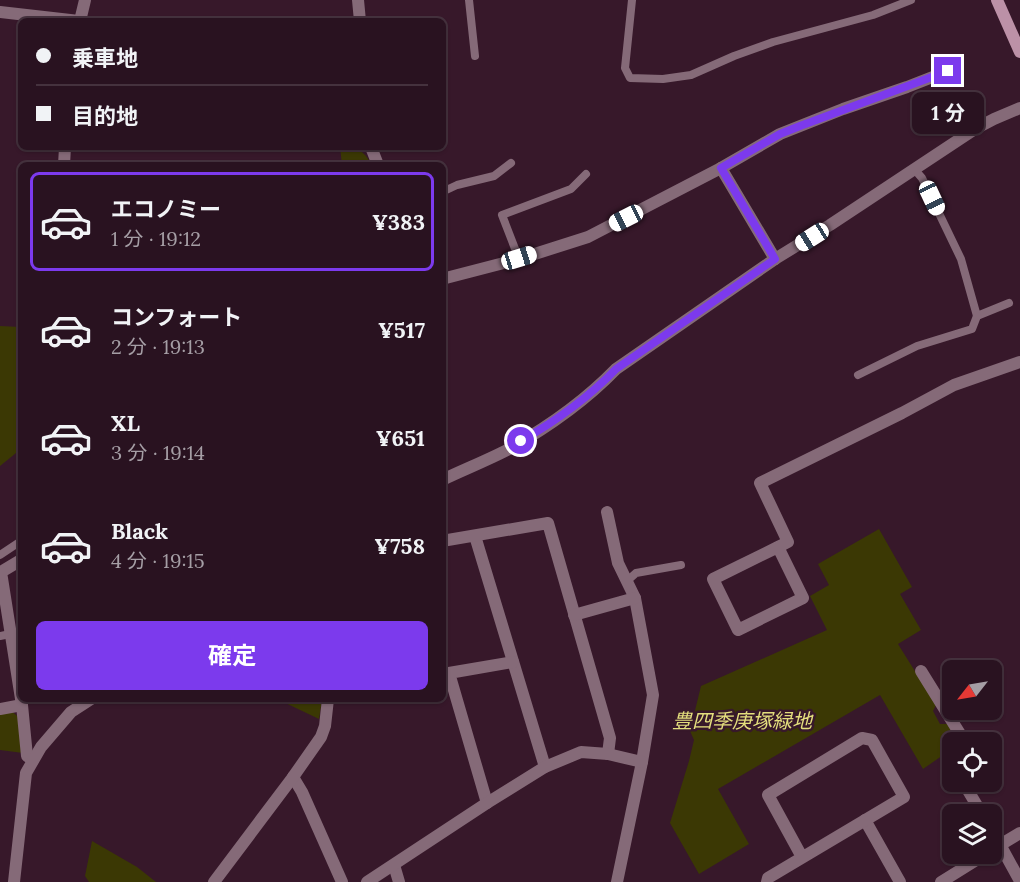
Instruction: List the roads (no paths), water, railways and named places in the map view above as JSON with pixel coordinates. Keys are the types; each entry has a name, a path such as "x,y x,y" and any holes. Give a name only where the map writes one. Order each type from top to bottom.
{"main road":[{"path":"997,0 1020,52"}],"street":[{"path":"80,18 85,0"},
{"path":"358,0 360,18"},
{"path":"0,12 53,18"},
{"path":"446,278 588,237 721,168 780,134 948,71"},
{"path":"446,478 507,450 550,424 599,386 616,369 775,259 975,129 1020,108"},
{"path":"721,168 775,259"},
{"path":"778,547 803,598 738,630 713,579 788,542 760,483 954,385 1020,362"},
{"path":"607,512 618,563 635,598 653,695 642,762 617,882"},
{"path":"446,540 548,523 610,738 608,754"},
{"path":"475,536 545,767"},
{"path":"18,562 1,572 5,635 18,689"},
{"path":"574,615 635,598"},
{"path":"487,803 446,673 513,662"},
{"path":"921,671 959,732"},
{"path":"21,702 27,756 33,760"},
{"path":"14,882 26,772 42,747 71,712 86,702"},
{"path":"214,882 321,737 325,726 328,702"},
{"path":"0,709 22,705"},
{"path":"767,882 768,878 904,797 872,740 862,738 768,795 802,857"},
{"path":"368,882 545,767 581,752 608,754 642,762"},
{"path":"292,777 302,792 342,882"},
{"path":"865,820 900,882"},
{"path":"1002,844 1020,833"},
{"path":"1002,856 1020,881"},
{"path":"941,882 970,864"},
{"path":"394,865 399,882"}],"lane":[{"path":"469,0 475,56"},
{"path":"632,0 626,68 630,78 663,79 691,75 773,42 873,15 911,0"},
{"path":"446,190 457,185 494,176 511,163"},
{"path":"858,375 917,346 972,328 977,316 961,259 922,178 915,170"},
{"path":"519,258 502,215 571,189 586,174"},
{"path":"977,316 1009,303"},
{"path":"0,555 18,543"},
{"path":"627,581 636,573 681,565"}],"park label":[{"name":"豊四季庚塚緑地","path":"742,720"}]}
